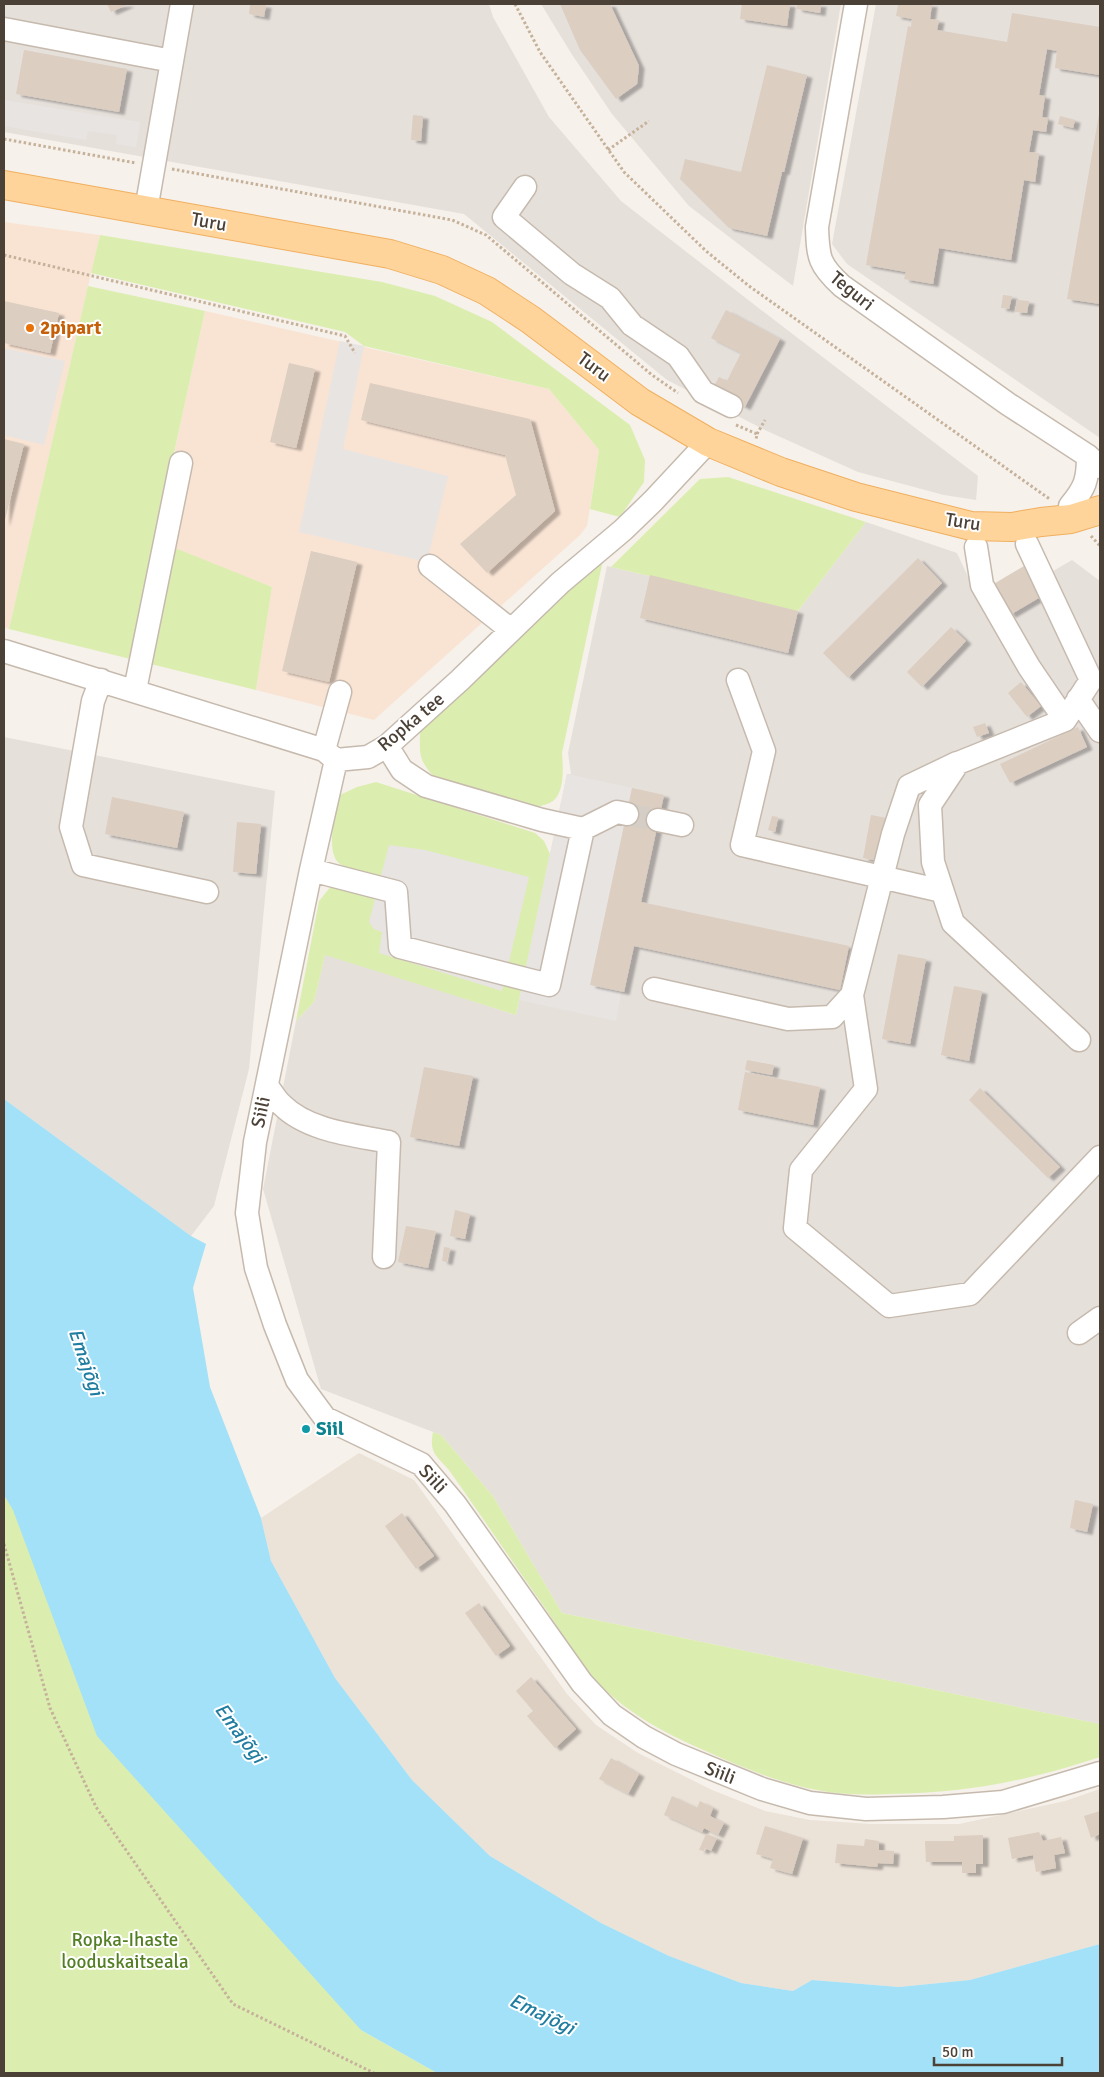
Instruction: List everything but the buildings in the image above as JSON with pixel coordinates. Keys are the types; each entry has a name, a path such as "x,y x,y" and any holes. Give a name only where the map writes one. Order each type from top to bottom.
{"main road":[{"name":"Turu","path":"4,185 390,254 442,270 487,291 531,320 640,402 708,442 781,472 856,497 971,526 1012,527 1034,533 1100,510"},
{"name":"Turu","path":"4,198 146,210"},
{"name":"Turu","path":"1034,533 1070,506 1100,494"}],"street":[{"path":"146,210 182,4"},
{"name":"Teguri","path":"856,4 817,228 818,252 826,272 842,286 1008,404 1096,461"},
{"path":"4,29 172,60"},
{"path":"525,186 504,217 572,274 610,298 632,325 678,356 703,392 731,406"},
{"name":"Ropka tee","path":"4,651 135,690 330,755 368,758 387,746 560,583 623,530 708,442"},
{"path":"1070,506 1082,492 1096,461"},
{"path":"135,690 181,463"},
{"path":"1034,533 1091,680 1065,720 958,763 909,786 892,834 852,995 866,1089 802,1170 795,1228 889,1306 970,1294 1100,1158"},
{"path":"976,547 982,585 1029,667 1065,720"},
{"path":"430,566 511,630"},
{"path":"101,680 93,702 71,827 83,865 207,892"},
{"path":"738,680 764,751 742,845 942,891"},
{"name":"Siili","path":"340,692 311,870 255,1142 247,1213 256,1268 274,1326 297,1380 325,1418 421,1464 456,1504 582,1683 612,1715 644,1737 676,1754 762,1789 810,1803 866,1809 1003,1802 1100,1774"},
{"path":"1078,699 1100,731"},
{"path":"387,746 402,770 426,786 542,820 583,828 617,812 627,814"},
{"path":"958,763 930,805 933,862 953,923 1079,1040"},
{"path":"658,820 682,825"},
{"path":"311,870 396,892 400,948 549,985 583,828"},
{"path":"654,989 788,1019 832,1018 852,995"},
{"path":"267,1086 282,1106 308,1122 337,1131 389,1142 384,1257"},
{"path":"1079,1333 1100,1318"}],"path":[{"path":"515,4 540,52 624,172 706,251 749,286 1022,478"},
{"path":"608,150 649,121"},
{"path":"4,255 345,336 355,353"},
{"path":"757,434 765,420"},
{"path":"4,1544 50,1708 96,1807 233,2004 374,2073"}],"shaded area":[{"path":"4,4 489,4 493,17 549,117 621,201 978,476 976,500 944,495 858,472 767,431 667,380 464,214 4,132"},
{"path":"541,4 841,4 793,286 689,206 612,114"},
{"path":"876,4 1100,4 1100,438 847,264 832,244"},
{"path":"4,100 140,122 136,147 116,144 117,135 88,131 86,140 4,126"},
{"path":"4,222 100,235 9,629 4,627"},
{"path":"205,311 549,389 599,450 587,526 580,535 374,720 256,690 272,587 155,541"},
{"path":"340,341 364,346 343,449 448,476 427,562 299,532"},
{"path":"4,348 65,361 44,445 4,435"},
{"path":"866,522 957,553 984,611 1072,560 1100,581 1100,1724 562,1613 493,1496 441,1435 321,1389 263,1189 296,1021 314,1002 325,954 516,1015 567,774 571,774 568,753 607,566 798,611"},
{"path":"4,737 275,791 249,1069 214,1206 191,1236 4,1099"},
{"path":"567,774 632,788 590,985 621,992 616,1021 519,1000"},
{"path":"389,845 425,850 529,877 502,991 379,953 382,932 374,929 369,922"},
{"path":"359,1453 414,1480 567,1694 596,1725 638,1753 712,1790 765,1811 810,1820 871,1824 959,1824 1065,1801 1100,1789 1100,1944 970,1980 899,1987 812,1980 793,1991 741,1983 669,1956 601,1923 490,1856 412,1780 335,1678 271,1561 261,1518"}],"green space":[{"path":"100,235 382,282 435,296 492,322 630,425 645,460 644,482 620,517 590,509 599,450 549,389 364,346 345,332 91,273"},
{"path":"88,286 205,311 155,540 272,587 256,690 9,629"},
{"path":"728,477 866,522 798,611 611,567 700,479"},
{"path":"603,560 562,753 562,779 557,797 553,801 538,807 434,777 421,756 420,731 454,694"},
{"path":"376,782 535,833 544,841 550,854 516,1015 325,955 314,1002 296,1021 319,901 332,885 371,896 375,900 381,878 355,871 340,864 335,858 333,850 332,831 340,795 357,787"},
{"path":"433,1432 441,1435 493,1496 562,1613 1100,1724 1100,1757 1047,1773 971,1788 917,1793 853,1794 817,1790 775,1779 735,1764 679,1739 651,1724 624,1706 600,1685 585,1668 449,1470 437,1457 432,1445"},
{"name":"Ropka-Ihaste looduskaitseala","path":"4,1495 361,2030 437,2073 4,2073"}],"water":[{"name":"Emajõgi","path":"4,1099 191,1236 206,1244 193,1288 210,1387 261,1518 271,1561 335,1678 412,1780 490,1856 601,1923 669,1956 741,1983 793,1991 812,1980 899,1987 970,1980 1100,1944 1100,2073 437,2073 361,2030 97,1736 13,1510 4,1495"}],"tunnel":[{"path":"627,814 658,820"}],"place":[{"name":"2pipart","path":"30,328"},
{"name":"Siil","path":"306,1429"}]}
